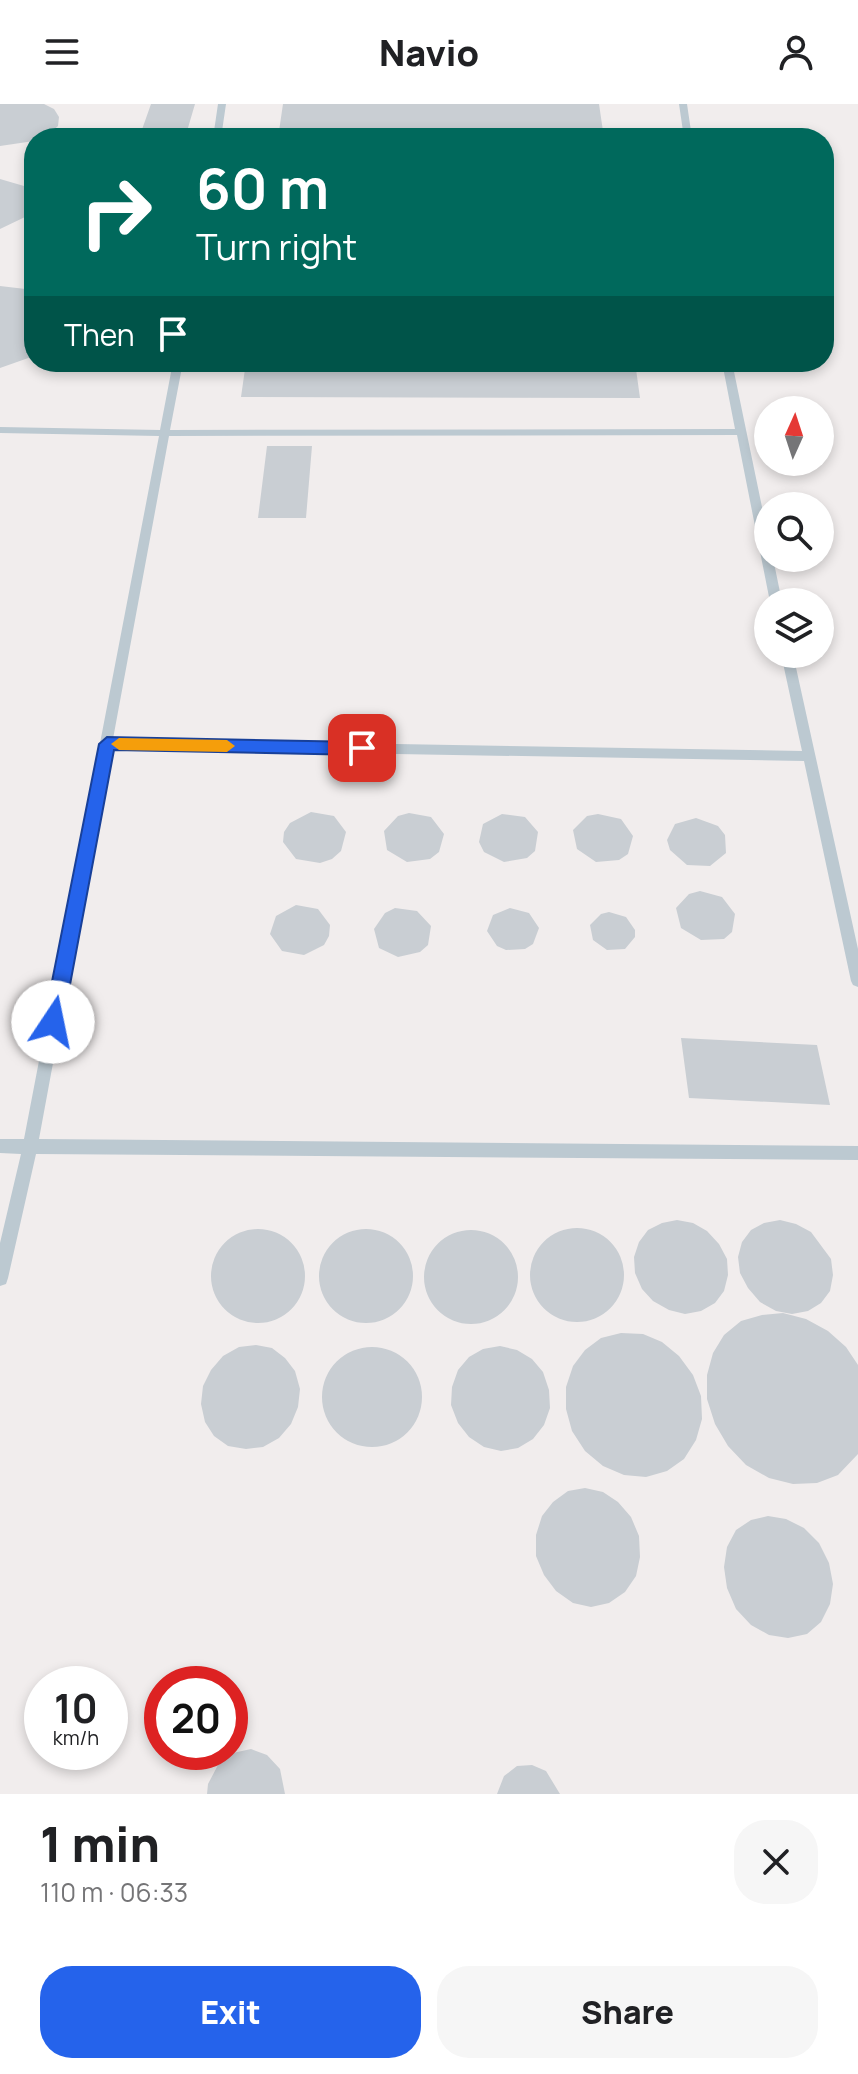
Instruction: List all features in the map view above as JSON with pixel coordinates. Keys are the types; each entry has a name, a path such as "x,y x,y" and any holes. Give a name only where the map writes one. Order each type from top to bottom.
{"lane":[{"path":"218,128 222,104"},
{"path":"683,104 687,128"},
{"path":"0,1278 30,1146 176,372"},
{"path":"729,372 773,588"},
{"path":"0,430 166,433 739,432"},
{"path":"790,668 858,981"},
{"path":"107,744 809,756"},
{"path":"0,1146 858,1153"}],"building":[{"path":"0,104 44,104 54,109 59,117 56,128 24,128 24,142 0,146"},
{"path":"151,104 195,104 188,128 143,128"},
{"path":"283,104 599,104 603,128 279,128"},
{"path":"0,179 24,186 24,217 0,229"},
{"path":"0,286 24,289 24,360 0,368"},
{"path":"245,372 636,372 640,398 241,397"},
{"path":"267,446 312,446 306,518 258,518"},
{"path":"311,812 334,816 346,832 341,851 332,859 320,863 296,859 283,842 284,832 290,823"},
{"path":"409,813 431,817 444,834 439,852 430,859 407,862 387,850 384,831 398,816"},
{"path":"502,814 525,817 538,832 535,851 527,858 504,862 484,852 479,842 483,824"},
{"path":"598,814 621,819 633,836 628,854 619,860 596,862 577,849 573,830 587,816"},
{"path":"696,818 718,826 725,835 726,853 710,866 687,865 670,850 667,840 675,824"},
{"path":"700,891 722,897 735,914 732,932 724,939 701,940 681,928 676,908 689,894"},
{"path":"296,905 318,909 330,925 324,945 304,955 282,951 270,934 276,916"},
{"path":"395,908 417,911 431,926 428,945 420,952 398,957 379,948 374,929 385,913"},
{"path":"510,908 529,913 539,928 533,944 525,949 506,950 497,946 487,931 493,915"},
{"path":"609,912 626,917 635,930 635,937 625,949 607,950 593,940 590,925 601,914"},
{"path":"681,1038 817,1045 830,1105 689,1098"},
{"path":"677,1220 693,1223 707,1231 727,1259 728,1275 724,1291 715,1303 701,1311 685,1314 653,1301 642,1289 635,1273 634,1257 639,1242 648,1230"},
{"path":"780,1220 811,1232 831,1259 833,1275 830,1291 821,1303 808,1311 792,1314 776,1311 760,1302 740,1273 738,1257 742,1242 751,1230"},
{"path":"577,1228 595,1232 610,1242 620,1257 624,1275 620,1293 610,1308 595,1318 577,1322 559,1318 544,1308 534,1293 530,1275 534,1257 544,1242 559,1232"},
{"path":"258,1229 276,1233 291,1243 301,1258 305,1276 301,1294 291,1309 276,1319 258,1323 240,1319 225,1309 215,1294 211,1276 215,1258 225,1243 240,1233"},
{"path":"366,1229 384,1233 399,1243 409,1258 413,1276 409,1294 399,1309 384,1319 366,1323 348,1319 333,1309 323,1294 319,1276 323,1258 333,1243 348,1233"},
{"path":"471,1230 489,1234 504,1244 514,1259 518,1277 514,1295 504,1310 489,1320 471,1324 453,1320 438,1310 428,1295 424,1277 428,1259 438,1244 453,1234"},
{"path":"783,1313 806,1319 828,1331 846,1347 858,1365 858,1454 838,1475 817,1483 793,1484 769,1478 746,1465 728,1446 715,1424 707,1399 707,1375 713,1353 724,1335 741,1321"},
{"path":"621,1333 643,1334 662,1342 679,1356 693,1375 701,1396 702,1419 696,1440 684,1459 667,1471 646,1477 624,1475 603,1466 585,1451 572,1431 566,1409 566,1387 573,1366 585,1350 601,1338"},
{"path":"256,1345 272,1348 295,1371 300,1389 298,1407 291,1424 279,1438 263,1447 246,1449 228,1446 214,1436 205,1422 201,1404 203,1386 223,1356 239,1347"},
{"path":"500,1346 517,1350 532,1359 543,1372 549,1390 550,1408 544,1425 533,1439 518,1448 501,1451 484,1447 469,1437 458,1423 451,1405 452,1387 458,1370 469,1357 483,1349"},
{"path":"372,1347 391,1350 408,1361 419,1378 422,1397 419,1416 408,1433 391,1444 372,1447 353,1444 336,1433 325,1416 322,1397 325,1378 336,1361 353,1350"},
{"path":"585,1488 603,1492 618,1502 631,1517 639,1536 640,1557 636,1576 625,1592 609,1603 591,1607 573,1603 556,1591 544,1575 536,1556 536,1535 542,1516 553,1502 568,1491"},
{"path":"768,1516 786,1519 804,1528 819,1543 829,1563 833,1584 830,1604 821,1622 807,1634 788,1638 769,1635 751,1625 736,1609 727,1588 724,1567 727,1547 736,1530 751,1520"},
{"path":"248,1750 267,1755 280,1769 285,1794 207,1794 215,1770 248,1770"},
{"path":"532,1765 546,1771 560,1794 497,1794 504,1776 517,1766"}],"slow traffic":[{"path":"119,744 227,746"}],"route":[{"path":"53,1022 107,744 362,748"}]}
